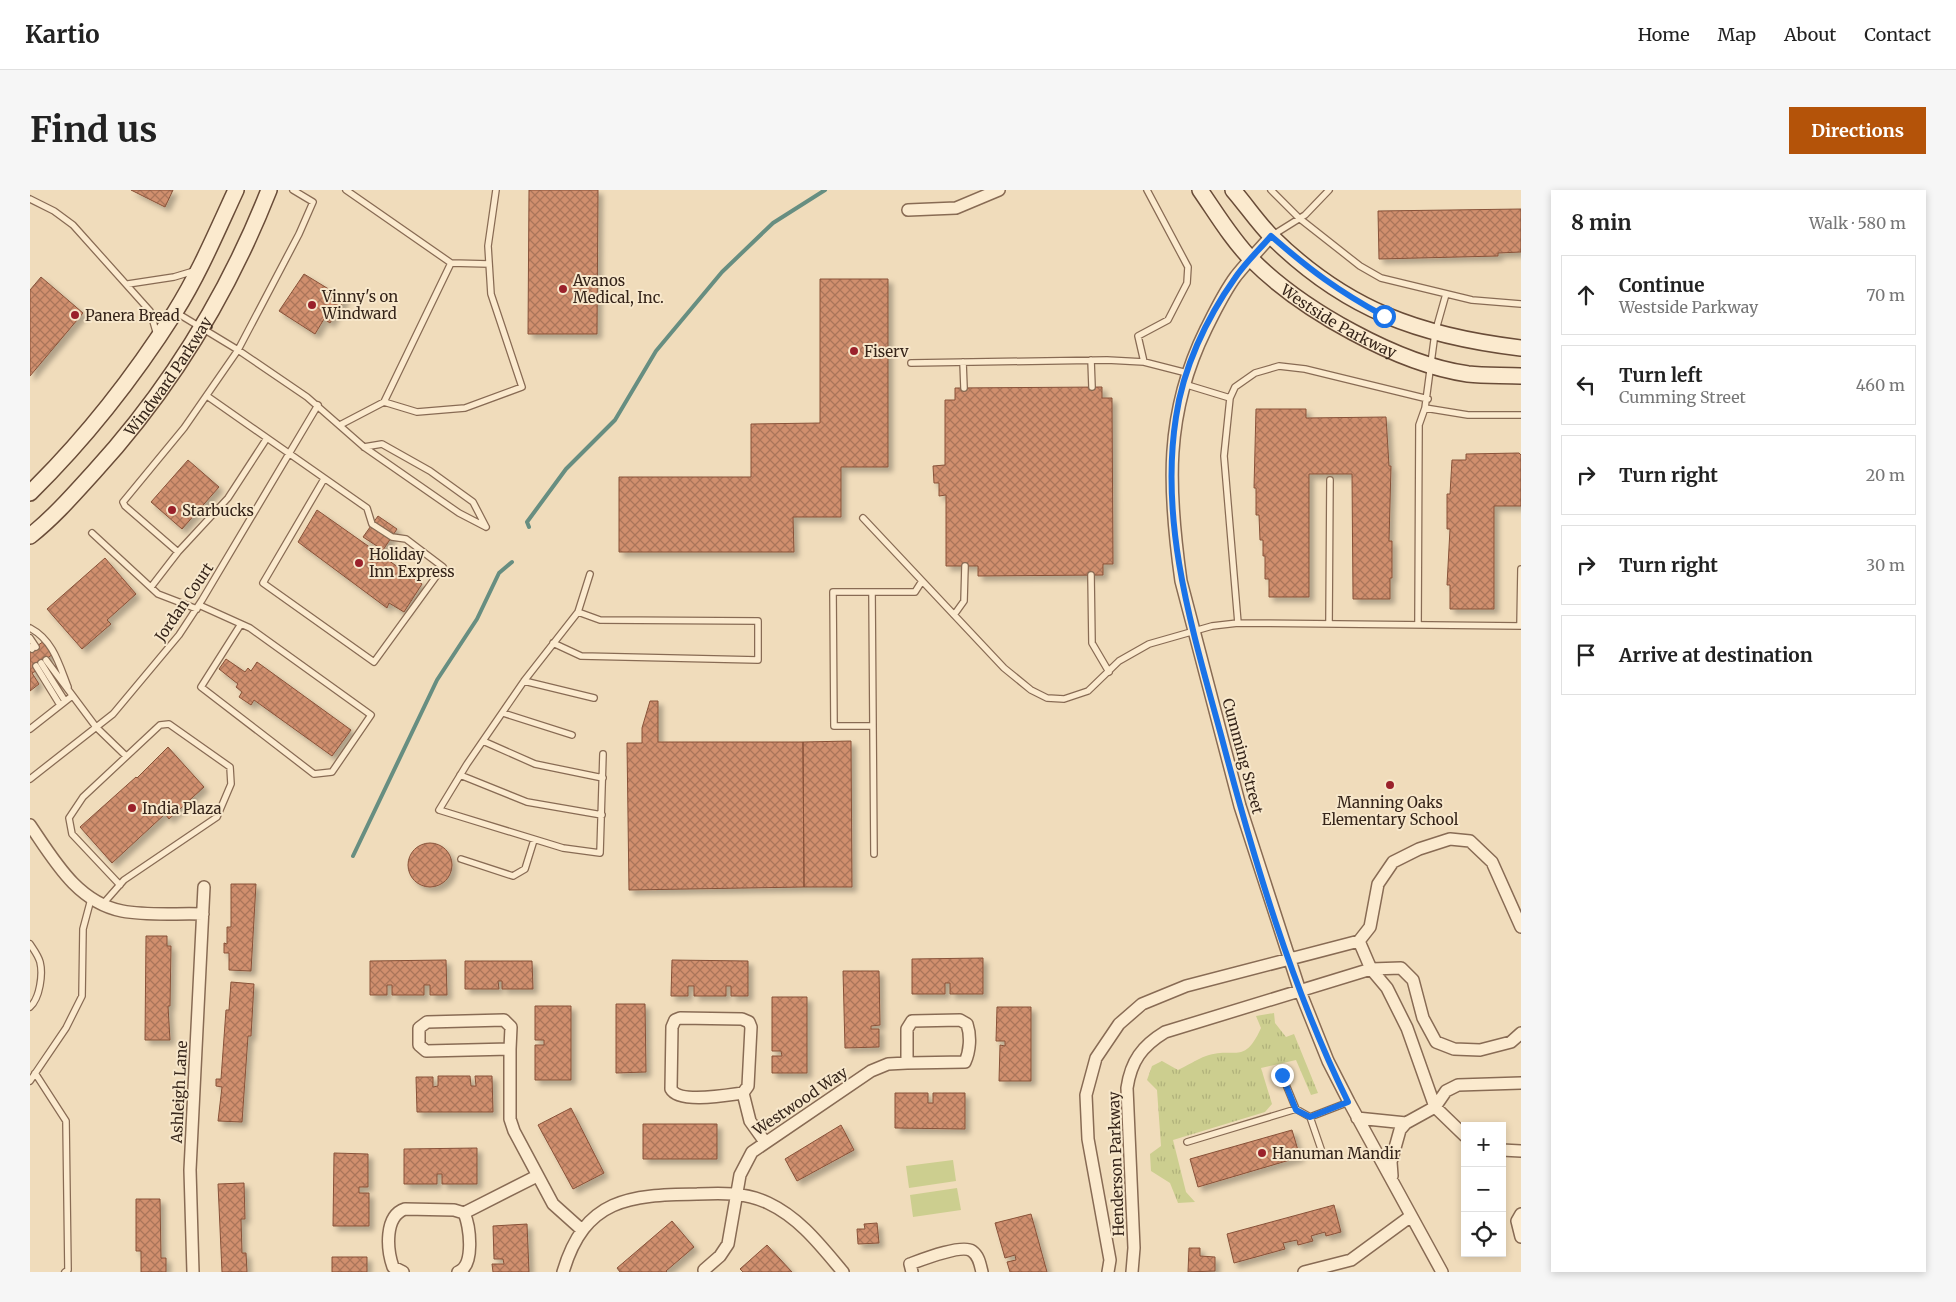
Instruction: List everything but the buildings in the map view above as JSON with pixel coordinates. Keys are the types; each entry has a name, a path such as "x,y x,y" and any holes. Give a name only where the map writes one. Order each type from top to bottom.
{"main road":[{"name":"Windward Parkway","path":"30,493 66,457 113,400 175,312 198,270 236,190"},
{"name":"Windward Parkway","path":"30,536 70,498 110,455 172,375 238,263 269,190"},
{"name":"Westside Parkway","path":"1200,190 1251,259 1312,307 1357,334 1432,365 1468,374 1521,376"},
{"name":"Westside Parkway","path":"1233,190 1271,236 1310,271 1345,295 1384,316 1435,333 1472,342 1521,348"}],"street":[{"path":"908,210 956,208 999,190"},
{"name":"Cumming Street","path":"1271,236 1236,277 1214,312 1185,378 1172,446 1172,487 1181,581 1240,806 1300,991 1328,1061 1348,1102 1442,1272"},
{"path":"30,825 65,875 91,899 102,905 124,912 203,914"},
{"path":"1108,1272 1110,1260 1088,1139 1086,1095 1096,1058 1119,1024 1142,1004 1186,986 1359,941 1370,927 1378,884 1393,862 1419,849 1450,839 1470,841 1492,862 1521,926"},
{"name":"Ashleigh Lane","path":"192,1272 190,1170 204,887"},
{"path":"1359,941 1371,969 1387,988 1407,1028 1436,1107 1461,1132"},
{"name":"Henderson Parkway","path":"1132,1272 1134,1248 1127,1088 1130,1071 1136,1056 1148,1042 1165,1032 1371,969 1402,968 1413,980 1423,1018 1436,1042 1454,1049 1480,1050 1498,1047 1511,1042 1521,1033"},
{"path":"743,1093 712,1097 680,1097 674,1094 671,1089 672,1028 675,1020 680,1018 742,1019 749,1022 751,1028 748,1086 743,1093 750,1121 765,1142"},
{"path":"510,1049 426,1051 419,1045 419,1028 427,1022 504,1020 511,1027 510,1119 552,1204 582,1230"},
{"name":"Westwood Way","path":"703,1271 720,1256 728,1244 744,1164 752,1152 871,1071 888,1064 965,1062 968,1054 967,1024 960,1020 912,1021 907,1029 907,1063"},
{"path":"1393,1183 1391,1162 1400,1130 1406,1123 1436,1107 1446,1091 1458,1086 1521,1083"},
{"path":"1358,1118 1373,1122 1406,1123"},
{"path":"1506,1150 1521,1151"},
{"path":"403,1272 393,1267 390,1258 390,1224 392,1217 397,1211 405,1209 454,1210 464,1213 537,1176"},
{"path":"563,1272 569,1252 582,1230 605,1210 633,1197 737,1193 768,1202 795,1219 843,1272"},
{"path":"458,1272 463,1270 468,1261 469,1224 464,1213"},
{"path":"1521,1214 1517,1221 1521,1237"},
{"path":"1304,1272 1324,1270 1350,1260 1411,1216"},
{"path":"900,1272 961,1249 968,1249 978,1257 982,1272"}],"lane":[{"path":"178,552 125,506 123,502 162,458 238,350 299,234 313,202 293,190"},
{"path":"346,190 451,263 489,264"},
{"path":"384,402 417,412 465,408 522,387 491,294 488,246 496,190"},
{"path":"1144,362 1138,336 1168,320 1186,283 1188,267 1147,190"},
{"path":"1272,190 1299,218 1360,266 1381,278 1472,300 1521,304"},
{"path":"1271,236 1305,215 1329,190"},
{"path":"30,199 54,211 73,225 128,284 150,311 157,338"},
{"path":"340,425 384,402 451,263"},
{"path":"128,284 174,277 198,270"},
{"path":"1418,625 1419,425 1428,399 1435,333 1446,294"},
{"path":"175,312 238,350 318,405 364,447 459,513 486,527 473,502 430,471 382,444 364,447"},
{"path":"1091,360 1092,387"},
{"path":"910,363 1091,360 1144,362 1230,398"},
{"path":"964,362 964,388"},
{"path":"1238,623 1224,456 1230,398 1236,387 1255,373 1279,366 1305,369 1428,399"},
{"path":"207,396 367,508 372,524 392,537 406,539 443,567 374,662 263,582 324,479"},
{"name":"Jordan Court","path":"30,779 113,714 142,682 179,635 198,607 318,405"},
{"path":"1425,408 1468,415 1521,415"},
{"path":"151,587 178,552 228,498 267,438"},
{"path":"1329,624 1330,480"},
{"path":"863,518 1004,668 1030,690 1056,700 1076,697 1088,691 1119,661 1137,650 1212,626 1238,623 1520,626 1521,569"},
{"path":"92,533 158,594 198,607 241,624 250,628 371,716 332,772 314,774 200,687 241,624"},
{"path":"954,615 964,601 965,566"},
{"path":"590,574 578,612 524,682 438,810 562,848 600,853 604,754"},
{"path":"1091,575 1092,643 1108,672"},
{"path":"873,726 834,726 833,592 915,592 922,581"},
{"path":"872,592 874,854"},
{"path":"553,643 581,656 758,660 758,621 600,620 578,612"},
{"path":"30,628 39,633 53,648 72,696"},
{"path":"30,638 33,648"},
{"path":"41,663 72,696 96,727 126,756"},
{"path":"41,663 65,701"},
{"path":"41,663 60,706"},
{"path":"524,682 594,698"},
{"path":"30,729 72,696"},
{"path":"503,712 572,735"},
{"path":"102,905 120,884 217,817 231,784 230,767 169,724 160,725 126,756 83,797 69,818 72,834 120,884"},
{"path":"483,741 535,764 603,778"},
{"path":"460,775 527,802 602,815"},
{"path":"461,859 512,876 525,870 534,840"},
{"path":"30,1081 66,1028 82,996 83,929 91,899"},
{"path":"30,944 38,955 41,970 36,1000 30,1007"},
{"path":"35,1073 66,1121 68,1270 65,1272"},
{"path":"1282,1075 1296,1110 1310,1117 1321,1150"},
{"path":"1310,1117 1348,1102"},
{"path":"1187,1142 1296,1110"}],"green space":[{"path":"1274,1013 1275,1023 1286,1037 1294,1034 1318,1093 1311,1095 1296,1060 1261,1068 1272,1104 1265,1112 1173,1140 1186,1192 1195,1202 1178,1203 1170,1183 1151,1171 1150,1154 1161,1146 1157,1090 1147,1080 1152,1066 1162,1061 1178,1070 1216,1053 1244,1051 1255,1040 1261,1028 1256,1016"},
{"path":"953,1160 956,1181 909,1188 906,1166"},
{"path":"957,1188 961,1210 913,1217 910,1195"}],"waterway":[{"path":"529,527 527,522 566,469 615,420 656,351 722,272 773,223 825,190"},
{"path":"353,856 437,680 477,619 499,573 512,562"}],"place":[{"name":"Avanos Medical, Inc.","path":"563,289"},
{"name":"Vinny's on Windward","path":"312,305"},
{"name":"Panera Bread","path":"75,315"},
{"name":"Fiserv","path":"854,351"},
{"name":"Starbucks","path":"172,510"},
{"name":"Holiday Inn Express","path":"359,563"},
{"name":"Manning Oaks Elementary School","path":"1390,785"},
{"name":"India Plaza","path":"132,808"},
{"name":"Hanuman Mandir","path":"1262,1153"}],"route":[{"path":"1282,1075 1296,1110 1310,1117 1348,1102 1328,1061 1300,991 1240,806 1198,650 1181,581 1176,544 1172,487 1172,446 1176,416 1190,363 1214,312 1236,277 1271,236 1310,271 1345,295 1384,316"}]}
